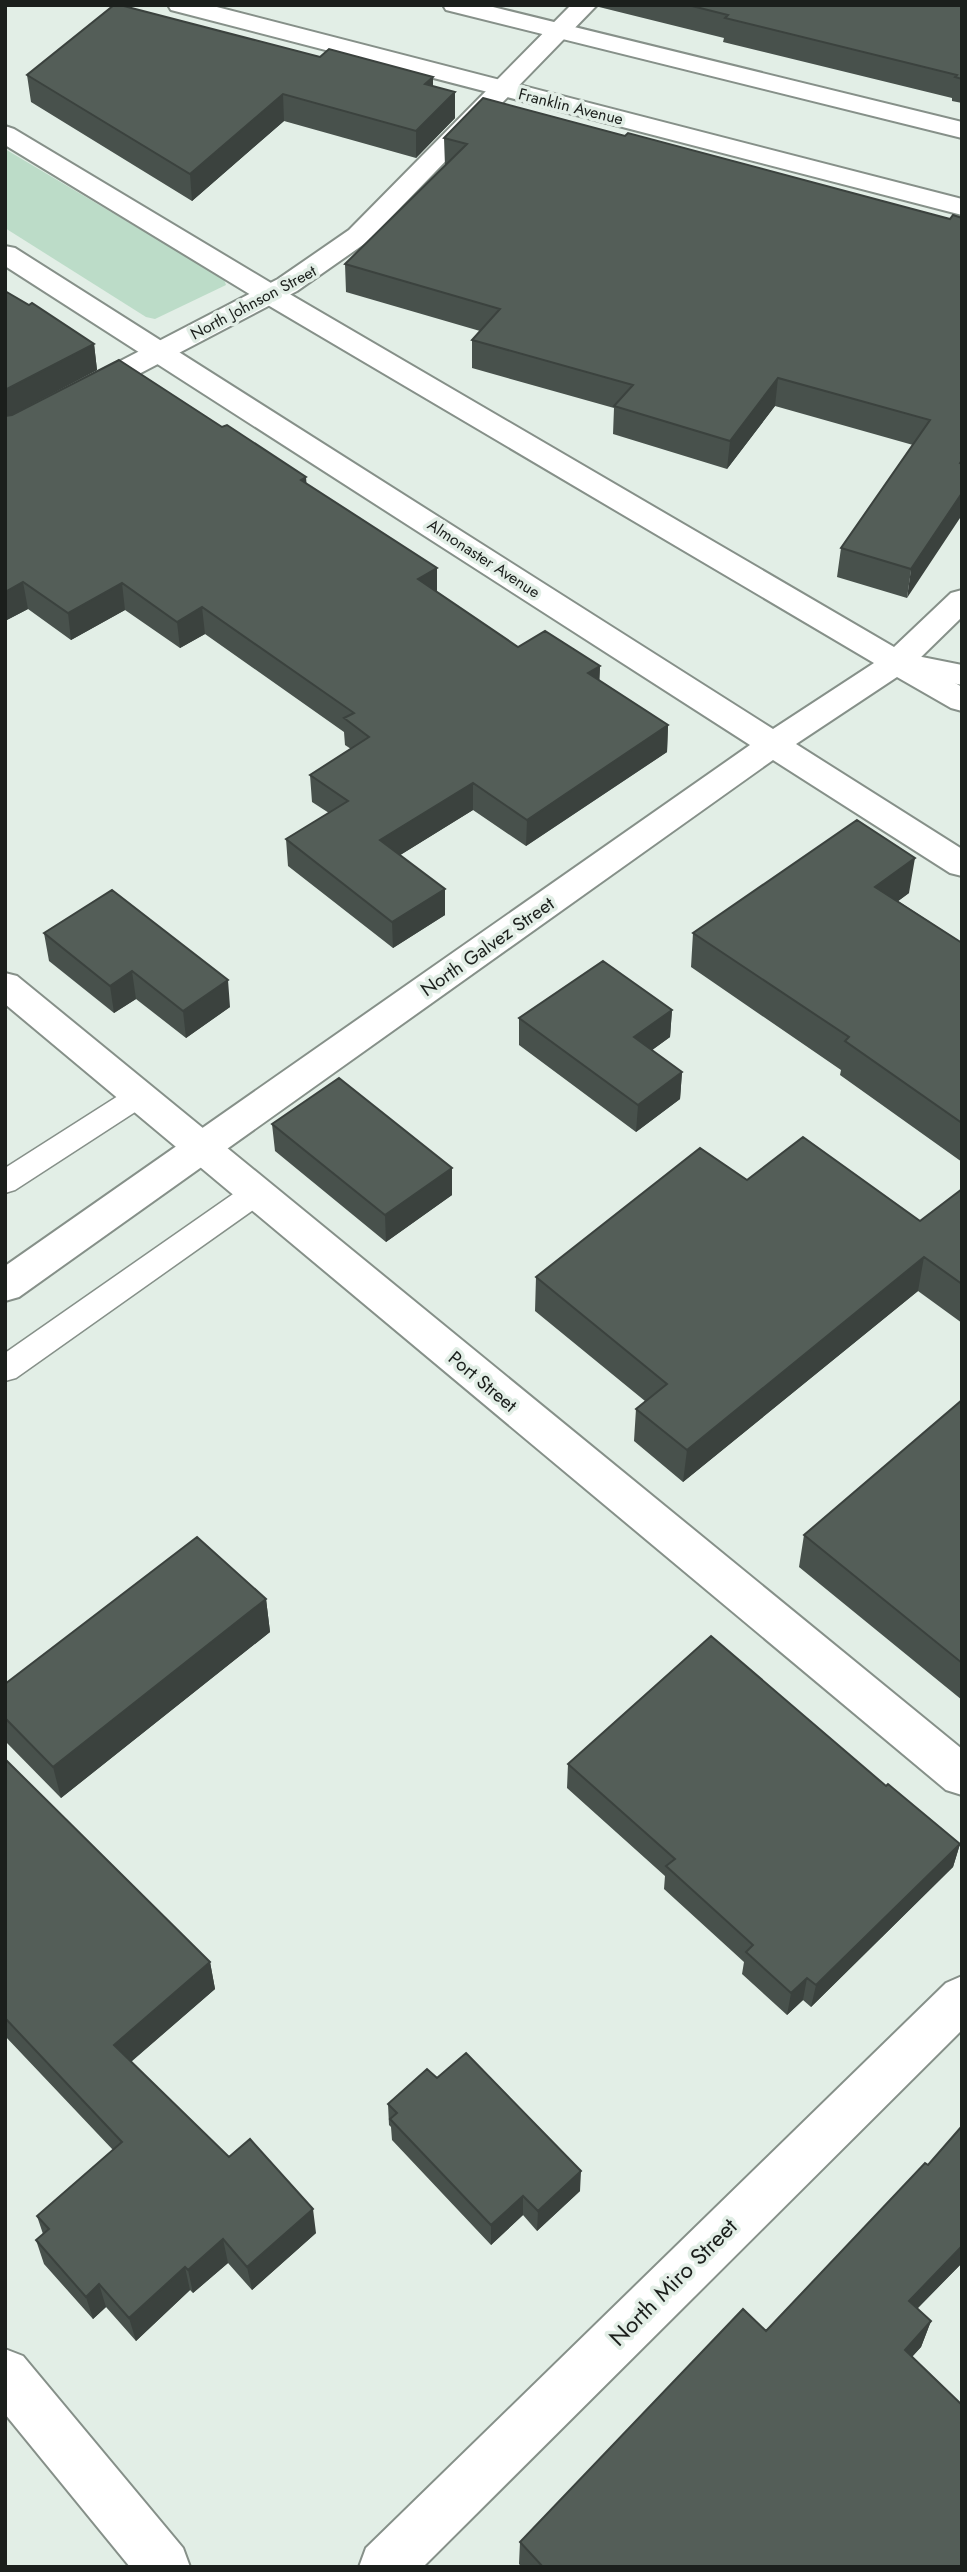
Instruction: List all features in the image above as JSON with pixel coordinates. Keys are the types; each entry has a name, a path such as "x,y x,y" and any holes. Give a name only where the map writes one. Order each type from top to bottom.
{"street":[{"name":"Franklin Avenue","path":"180,5 962,207"},
{"path":"455,5 962,130"},
{"name":"North Johnson Street","path":"5,433 159,350 271,295 330,260 358,236 584,5"},
{"path":"5,134 271,295 962,701"},
{"name":"Almonaster Avenue","path":"5,254 962,865"},
{"name":"North Galvez Street","path":"5,1286 773,744 897,662 962,600"},
{"path":"897,662 962,675"},
{"name":"Port Street","path":"5,985 962,1776"},
{"name":"North Miro Street","path":"385,2567 962,1998"},
{"path":"5,2374 164,2567"}],"lane":[{"path":"5,1182 139,1096"},
{"path":"5,1369 256,1193"}],"green space":[{"path":"5,149 224,279 226,285 155,319 146,317 5,228"}],"building":[{"path":"114,5 320,57 329,49 433,77 425,84 455,92 416,131 283,94 190,174 27,75"},
{"path":"688,5 962,5 962,79 955,77 957,75 725,18 728,15"},
{"path":"483,98 625,136 628,133 950,219 953,215 962,218 962,493 911,569 841,548 930,420 778,378 730,441 614,406 633,385 472,340 500,309 345,264 467,144 444,138"},
{"path":"5,291 29,305 32,303 94,344 5,390"},
{"path":"119,360 222,427 227,425 306,477 301,480 437,568 418,579 518,647 545,631 600,666 588,673 668,725 527,820 473,783 380,840 445,889 392,922 286,839 348,801 310,775 369,737 344,718 354,713 202,607 177,622 122,583 68,613 23,582 5,592 5,416 12,415"},
{"path":"857,820 915,858 875,887 962,943 962,1123 845,1041 849,1037 693,933"},
{"path":"112,890 228,980 183,1011 132,971 110,986 44,933"},
{"path":"603,961 672,1010 634,1037 682,1072 638,1105 519,1018"},
{"path":"339,1078 452,1168 385,1215 272,1124"},
{"path":"803,1137 920,1221 962,1189 962,1284 924,1257 687,1450 636,1409 667,1384 536,1277 700,1148 747,1180"},
{"path":"962,1400 962,1663 804,1535"},
{"path":"197,1537 266,1599 53,1767 5,1718 5,1684"},
{"path":"711,1636 886,1786 888,1784 960,1844 816,1985 807,1978 791,1993 746,1952 753,1945 666,1866 675,1859 568,1764"},
{"path":"7,1761 210,1962 114,2045 229,2157 250,2139 313,2209 247,2267 223,2239 188,2270 185,2267 129,2318 99,2284 86,2297 36,2240 49,2229 37,2216 122,2142 5,2018"},
{"path":"466,2053 581,2171 538,2211 523,2196 491,2225 390,2119 397,2113 388,2104 427,2069 437,2078"},
{"path":"962,2126 962,2246 909,2301 931,2321 905,2350 962,2405 962,2567 543,2567 520,2542 743,2309 766,2331 925,2163 928,2165"}]}
